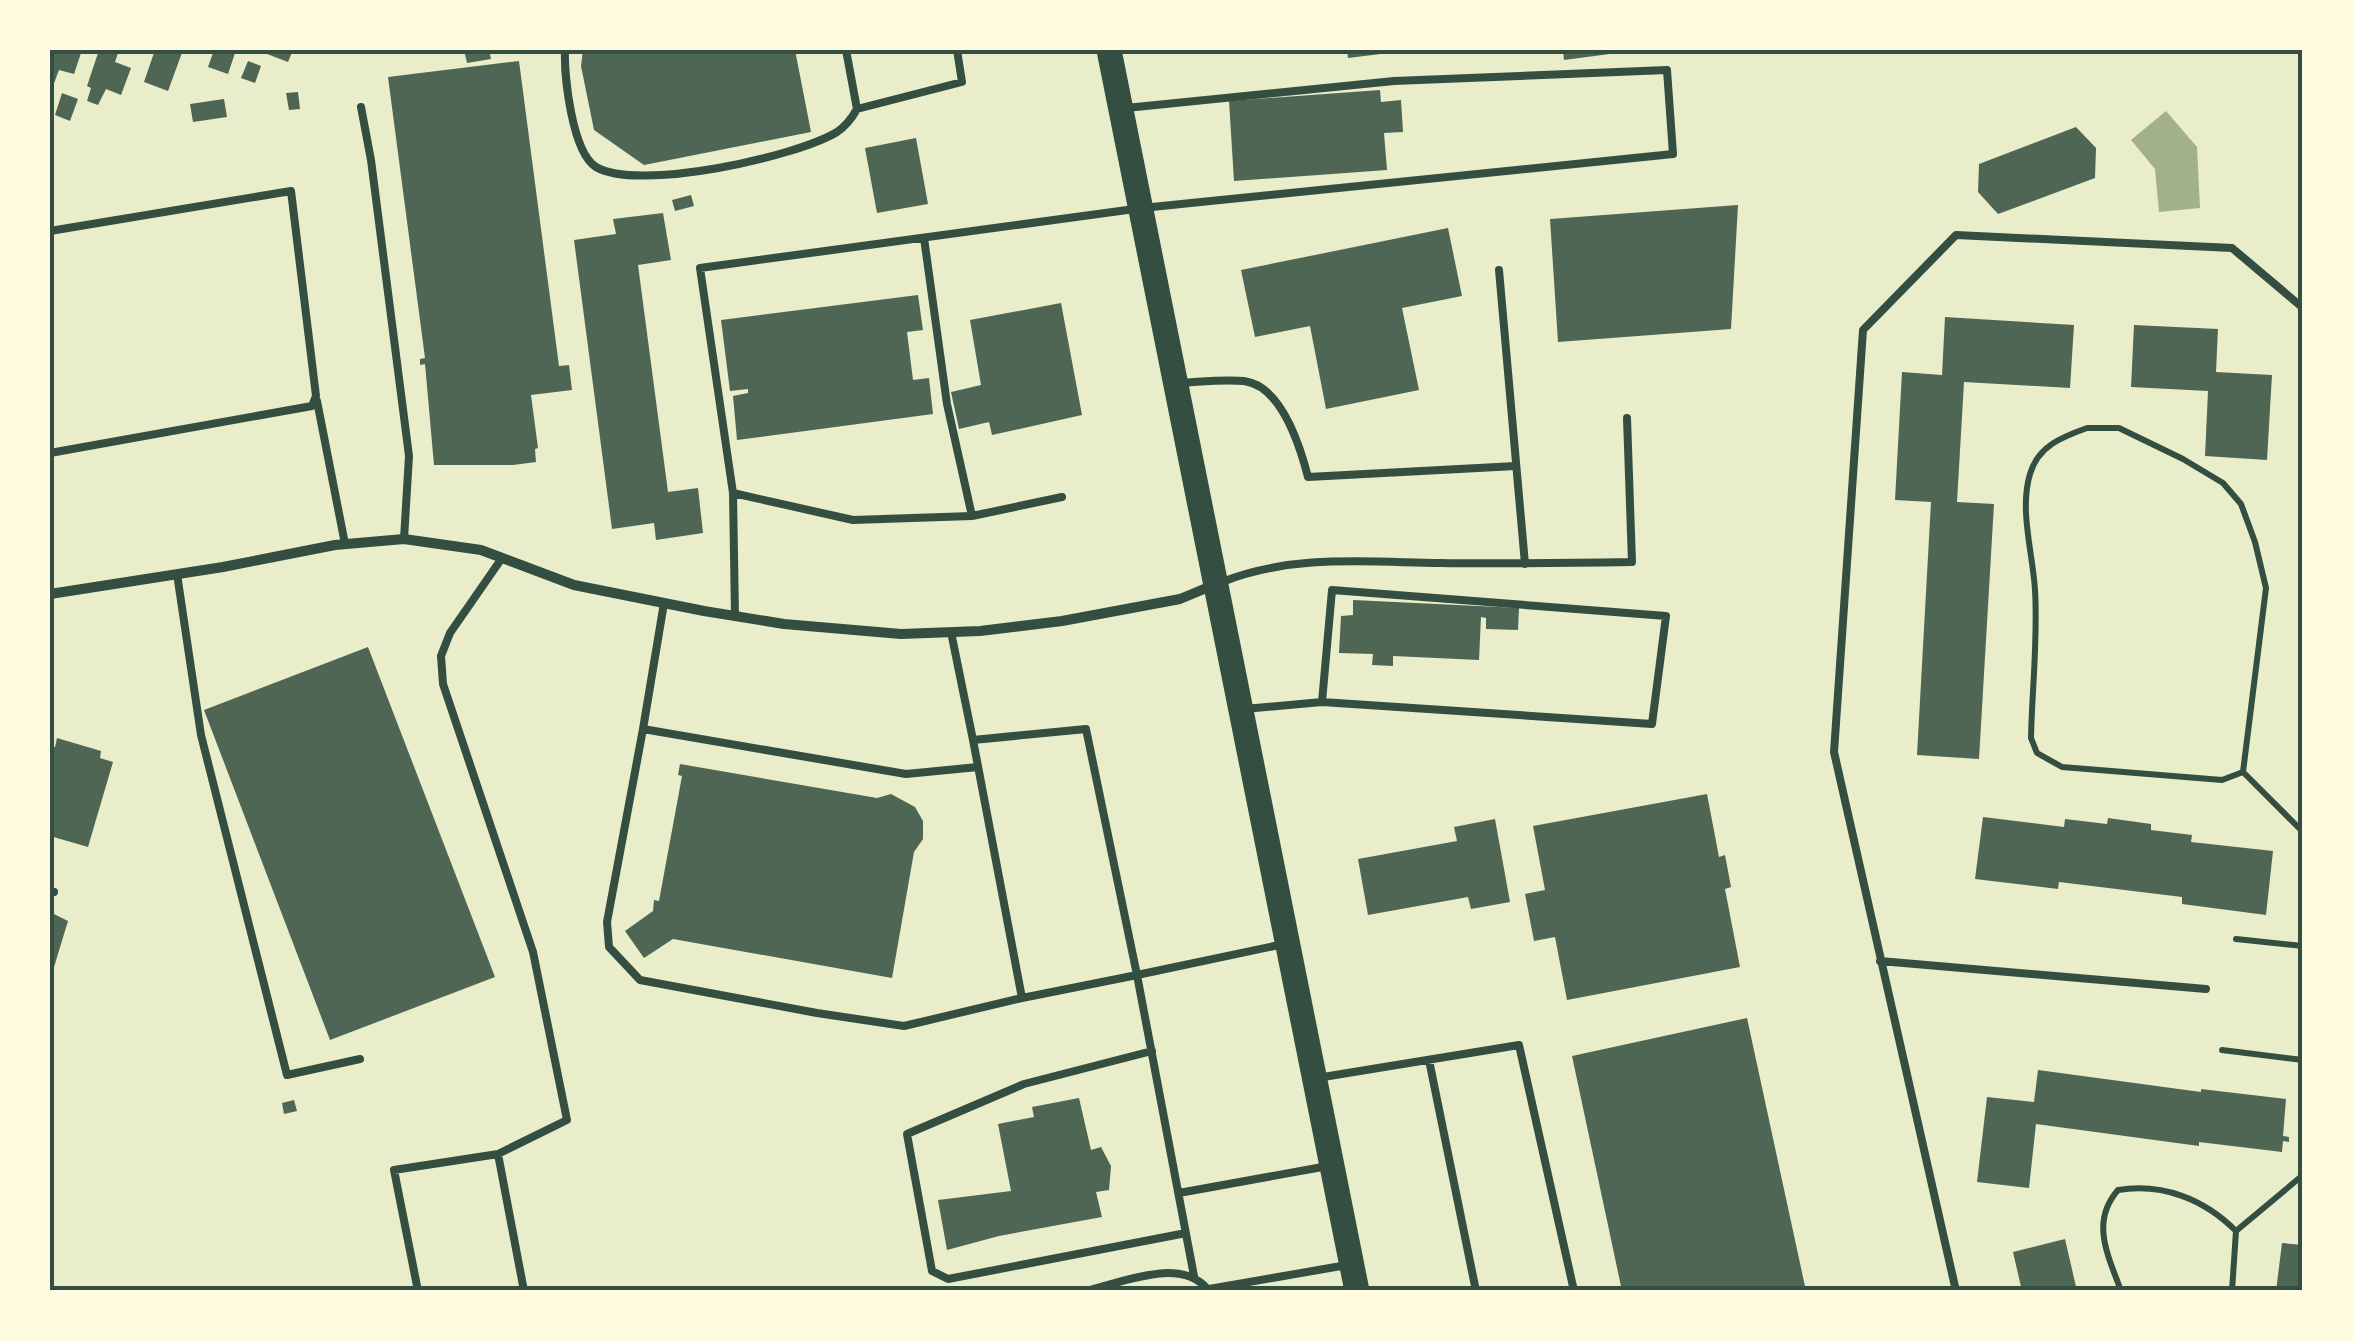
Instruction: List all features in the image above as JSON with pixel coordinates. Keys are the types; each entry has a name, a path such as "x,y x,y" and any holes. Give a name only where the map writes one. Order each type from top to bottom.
{"main road":[{"path":"1109,50 1356,1291"}],"street":[{"path":"50,594 344,544 404,538 481,550 574,585 664,603 837,630 901,634 1062,622 1140,608 1217,584"}],"lane":[{"path":"565,50 569,99 586,158 610,172 632,176 694,172 751,160 838,132 856,109 846,50"},
{"path":"856,109 962,82 957,50"},
{"path":"735,616 733,494 700,268 1142,208 1673,154 1667,70 1394,81 1121,108"},
{"path":"361,107 409,456 404,538"},
{"path":"50,232 291,191 316,396 344,544"},
{"path":"1956,1291 1834,752 1863,330 1956,235 2232,248 2303,308"},
{"path":"924,238 947,404 972,516"},
{"path":"1499,270 1525,564"},
{"path":"1178,383 1248,381 1268,392 1297,435 1308,477 1516,466"},
{"path":"50,453 312,406 316,396"},
{"path":"1217,584 1268,567 1321,560 1632,562 1627,418"},
{"path":"733,494 853,520 972,516 1062,497"},
{"path":"418,1291 394,1170 498,1154 566,1120 533,952 443,684 442,656 450,633 502,558"},
{"path":"177,574 201,735 287,1075 360,1058"},
{"path":"1242,709 1322,702 1652,724 1666,616 1332,590 1322,702"},
{"path":"664,603 607,922 609,947 640,980 904,1026 1289,944"},
{"path":"951,632 1022,998"},
{"path":"973,740 1086,728 1138,975 1194,1276"},
{"path":"643,730 906,774 978,766"},
{"path":"1880,961 2206,989"},
{"path":"1316,1078 1519,1046 1574,1291"},
{"path":"1152,1052 1024,1084 907,1134 932,1272 948,1279 1186,1232"},
{"path":"1429,1060 1476,1291"},
{"path":"498,1154 524,1291"},
{"path":"1178,1192 1332,1166"},
{"path":"1085,1291 1172,1272 1194,1276 1209,1290 1352,1264"}],"path":[{"path":"2088,428 2119,428 2223,483 2241,504 2266,588 2243,772 2222,780 2100,772 2062,766 2037,753 2031,738 2035,592 2026,507 2029,476 2039,454 2061,437 2088,428"},
{"path":"2243,772 2303,832"},
{"path":"2236,939 2303,946"},
{"path":"2222,1050 2303,1060"},
{"path":"2232,1291 2236,1231 2303,1176"},
{"path":"2121,1291 2101,1225 2106,1204 2118,1190 2144,1186 2176,1193 2220,1215 2236,1231"}],"shaded area":[{"path":"2166,111 2197,147 2200,208 2159,212 2155,169 2131,140"}],"building":[{"path":"50,50 82,50 74,74 59,70 50,94"},
{"path":"99,50 119,50 115,62 131,68 121,95 106,89 98,105 87,101 91,88 87,86"},
{"path":"155,50 183,50 168,91 144,82"},
{"path":"214,50 236,50 228,74 208,67"},
{"path":"269,50 293,50 288,62 267,54"},
{"path":"464,50 489,50 491,59 467,63"},
{"path":"583,50 795,50 811,132 644,165 594,130 581,66"},
{"path":"1347,50 1396,50 1397,52 1348,58"},
{"path":"1563,50 1625,50 1625,52 1564,60"},
{"path":"248,61 261,66 255,83 241,78"},
{"path":"519,61 559,366 569,365 572,390 531,395 538,448 536,462 434,465 425,364 420,365 420,359 425,358 388,77"},
{"path":"1380,90 1381,102 1401,100 1403,132 1384,133 1387,170 1234,181 1229,101"},
{"path":"298,92 300,109 289,110 286,93"},
{"path":"62,93 78,99 70,121 55,115"},
{"path":"224,99 227,117 193,122 190,104"},
{"path":"2076,127 2096,148 2095,178 1998,214 1978,192 1979,164"},
{"path":"916,138 928,204 877,213 865,148"},
{"path":"691,195 694,206 675,211 672,200"},
{"path":"1738,205 1731,329 1558,342 1550,219"},
{"path":"663,213 671,260 638,265 668,492 698,488 703,533 656,540 654,523 612,529 574,240 616,234 613,219"},
{"path":"1448,228 1462,296 1402,308 1419,390 1326,409 1310,326 1255,337 1241,270"},
{"path":"918,295 923,330 907,332 913,380 929,378 933,414 737,440 733,396 748,393 748,389 730,391 721,320"},
{"path":"1061,303 1082,415 992,435 989,422 959,429 951,392 981,385 970,320"},
{"path":"1945,317 2074,325 2070,388 1964,382 1957,502 1994,504 1979,759 1917,755 1931,502 1895,500 1902,372 1942,375"},
{"path":"2134,325 2218,329 2216,372 2272,375 2267,460 2205,456 2208,391 2131,387"},
{"path":"1353,600 1519,608 1518,630 1486,629 1486,618 1481,617 1479,660 1393,656 1393,666 1372,665 1373,654 1339,653 1341,616 1353,615"},
{"path":"368,647 495,977 330,1040 204,710"},
{"path":"57,738 101,751 100,758 113,762 88,847 50,836 50,745 55,747"},
{"path":"680,764 877,798 891,794 915,807 923,821 923,839 914,852 892,978 673,939 644,958 625,931 653,911 654,900 659,901 682,776 678,775"},
{"path":"1707,794 1719,857 1725,855 1731,887 1725,889 1740,967 1567,1000 1555,937 1534,941 1525,894 1545,890 1533,826"},
{"path":"1983,817 2064,827 2065,819 2107,824 2108,818 2151,824 2151,830 2192,835 2191,842 2273,851 2266,915 2182,904 2182,897 2059,882 2058,889 1975,879"},
{"path":"1495,819 1510,902 1471,909 1468,897 1368,915 1358,859 1457,841 1454,827"},
{"path":"50,912 68,921 51,977 50,977"},
{"path":"1747,1018 1806,1291 1622,1291 1572,1056"},
{"path":"2038,1070 2286,1099 2283,1136 2289,1137 2289,1142 2283,1141 2282,1152 2199,1142 2199,1146 2036,1124 2029,1188 1977,1182 1987,1097 2034,1102"},
{"path":"1079,1098 1091,1150 1101,1147 1111,1166 1109,1190 1096,1192 1102,1217 947,1250 938,1200 1011,1191 998,1124 1034,1117 1032,1107"},
{"path":"294,1100 297,1111 284,1114 282,1103"},
{"path":"2065,1239 2077,1291 2022,1291 2013,1252"},
{"path":"2282,1243 2303,1245 2303,1291 2276,1291"}]}
